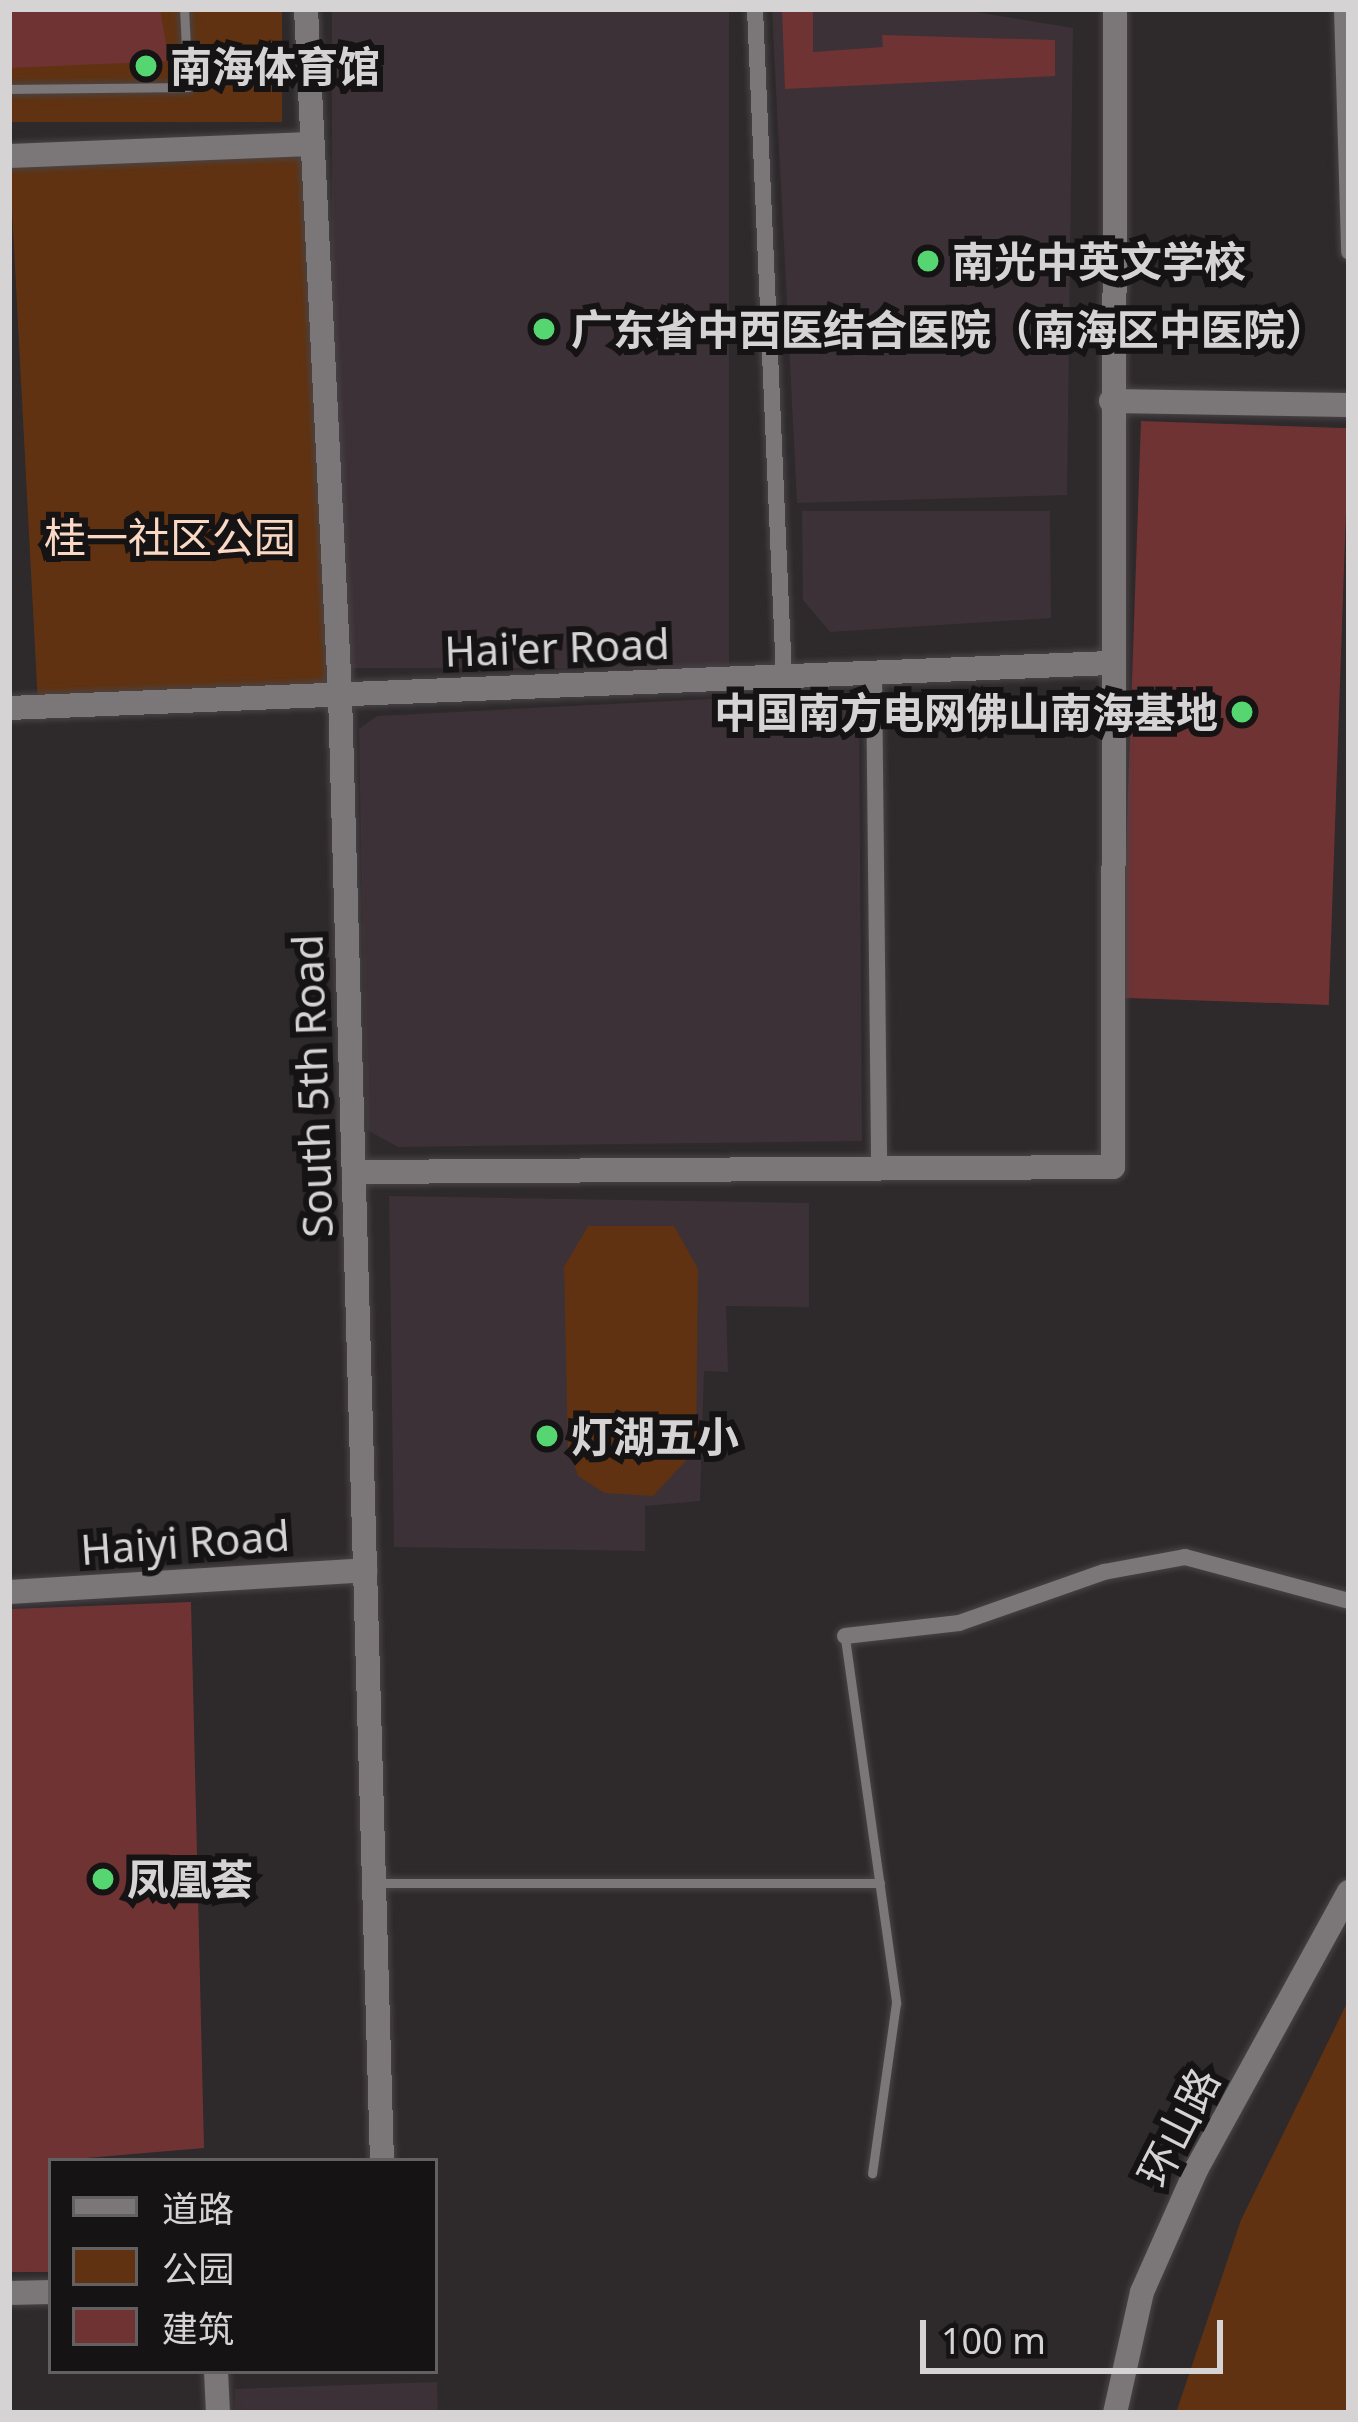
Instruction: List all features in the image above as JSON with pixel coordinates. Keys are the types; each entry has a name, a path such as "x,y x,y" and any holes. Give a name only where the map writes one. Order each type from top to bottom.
{"street":[{"name":"South 5th Road","path":"306,9 340,695 382,2158"},
{"path":"755,9 784,676"},
{"path":"354,1172 1113,1167 1108,663 1115,9"},
{"path":"1342,9 1349,252"},
{"path":"9,156 311,144"},
{"path":"1112,400 1349,405"},
{"name":"Hai'er Road","path":"9,708 1108,663"},
{"path":"874,673 879,1167"},
{"path":"845,1636 959,1623 1104,1572 1185,1557 1349,1601"},
{"name":"Haiyi Road","path":"9,1592 365,1570"},
{"name":"环山路","path":"1115,2413 1142,2292 1197,2168 1349,1892"},
{"path":"9,2293 48,2292"},
{"path":"216,2374 218,2413"}],"lane":[{"path":"9,89 188,87 184,9"},
{"path":"845,1636 896,2003 872,2173"},
{"path":"374,1882 880,1882"}],"shaded area":[{"name":"广东省中西医结合医院（南海区中医院）","path":"332,9 729,9 729,668 332,668"},
{"name":"南光中英文学校","path":"772,9 958,9 1073,28 1067,495 797,503"},
{"path":"802,511 1050,511 1051,618 830,632 803,600"},
{"path":"847,692 859,704 862,1141 398,1147 367,1130 359,729 377,716"},
{"name":"灯湖五小","path":"389,1196 809,1203 809,1307 726,1306 728,1372 704,1371 700,1501 645,1506 645,1551 394,1547"},
{"path":"437,2382 438,2413 235,2413 235,2389"}],"green space":[{"name":"南海体育馆","path":"9,9 282,9 282,122 9,122"},
{"name":"桂一社区公园","path":"311,144 340,695 38,711 9,160"},
{"path":"588,1226 674,1226 698,1269 696,1450 653,1496 605,1493 578,1476 568,1448 564,1267"},
{"path":"1349,1999 1349,2413 1176,2413 1241,2220"}],"building":[{"path":"9,9 160,9 169,61 9,68"},
{"path":"782,9 813,9 813,52 883,47 882,35 1055,40 1055,76 785,89"},
{"name":"中国南方电网佛山南海基地","path":"1141,421 1349,428 1329,1005 1121,998"},
{"name":"凤凰荟","path":"191,1602 204,2148 48,2158 48,2272 9,2272 9,1609"}],"place":[{"name":"南海体育馆","path":"146,66"},
{"name":"南光中英文学校","path":"928,261"},
{"name":"广东省中西医结合医院（南海区中医院）","path":"544,329"},
{"name":"中国南方电网佛山南海基地","path":"1242,712"},
{"name":"灯湖五小","path":"547,1436"},
{"name":"凤凰荟","path":"103,1879"}]}
